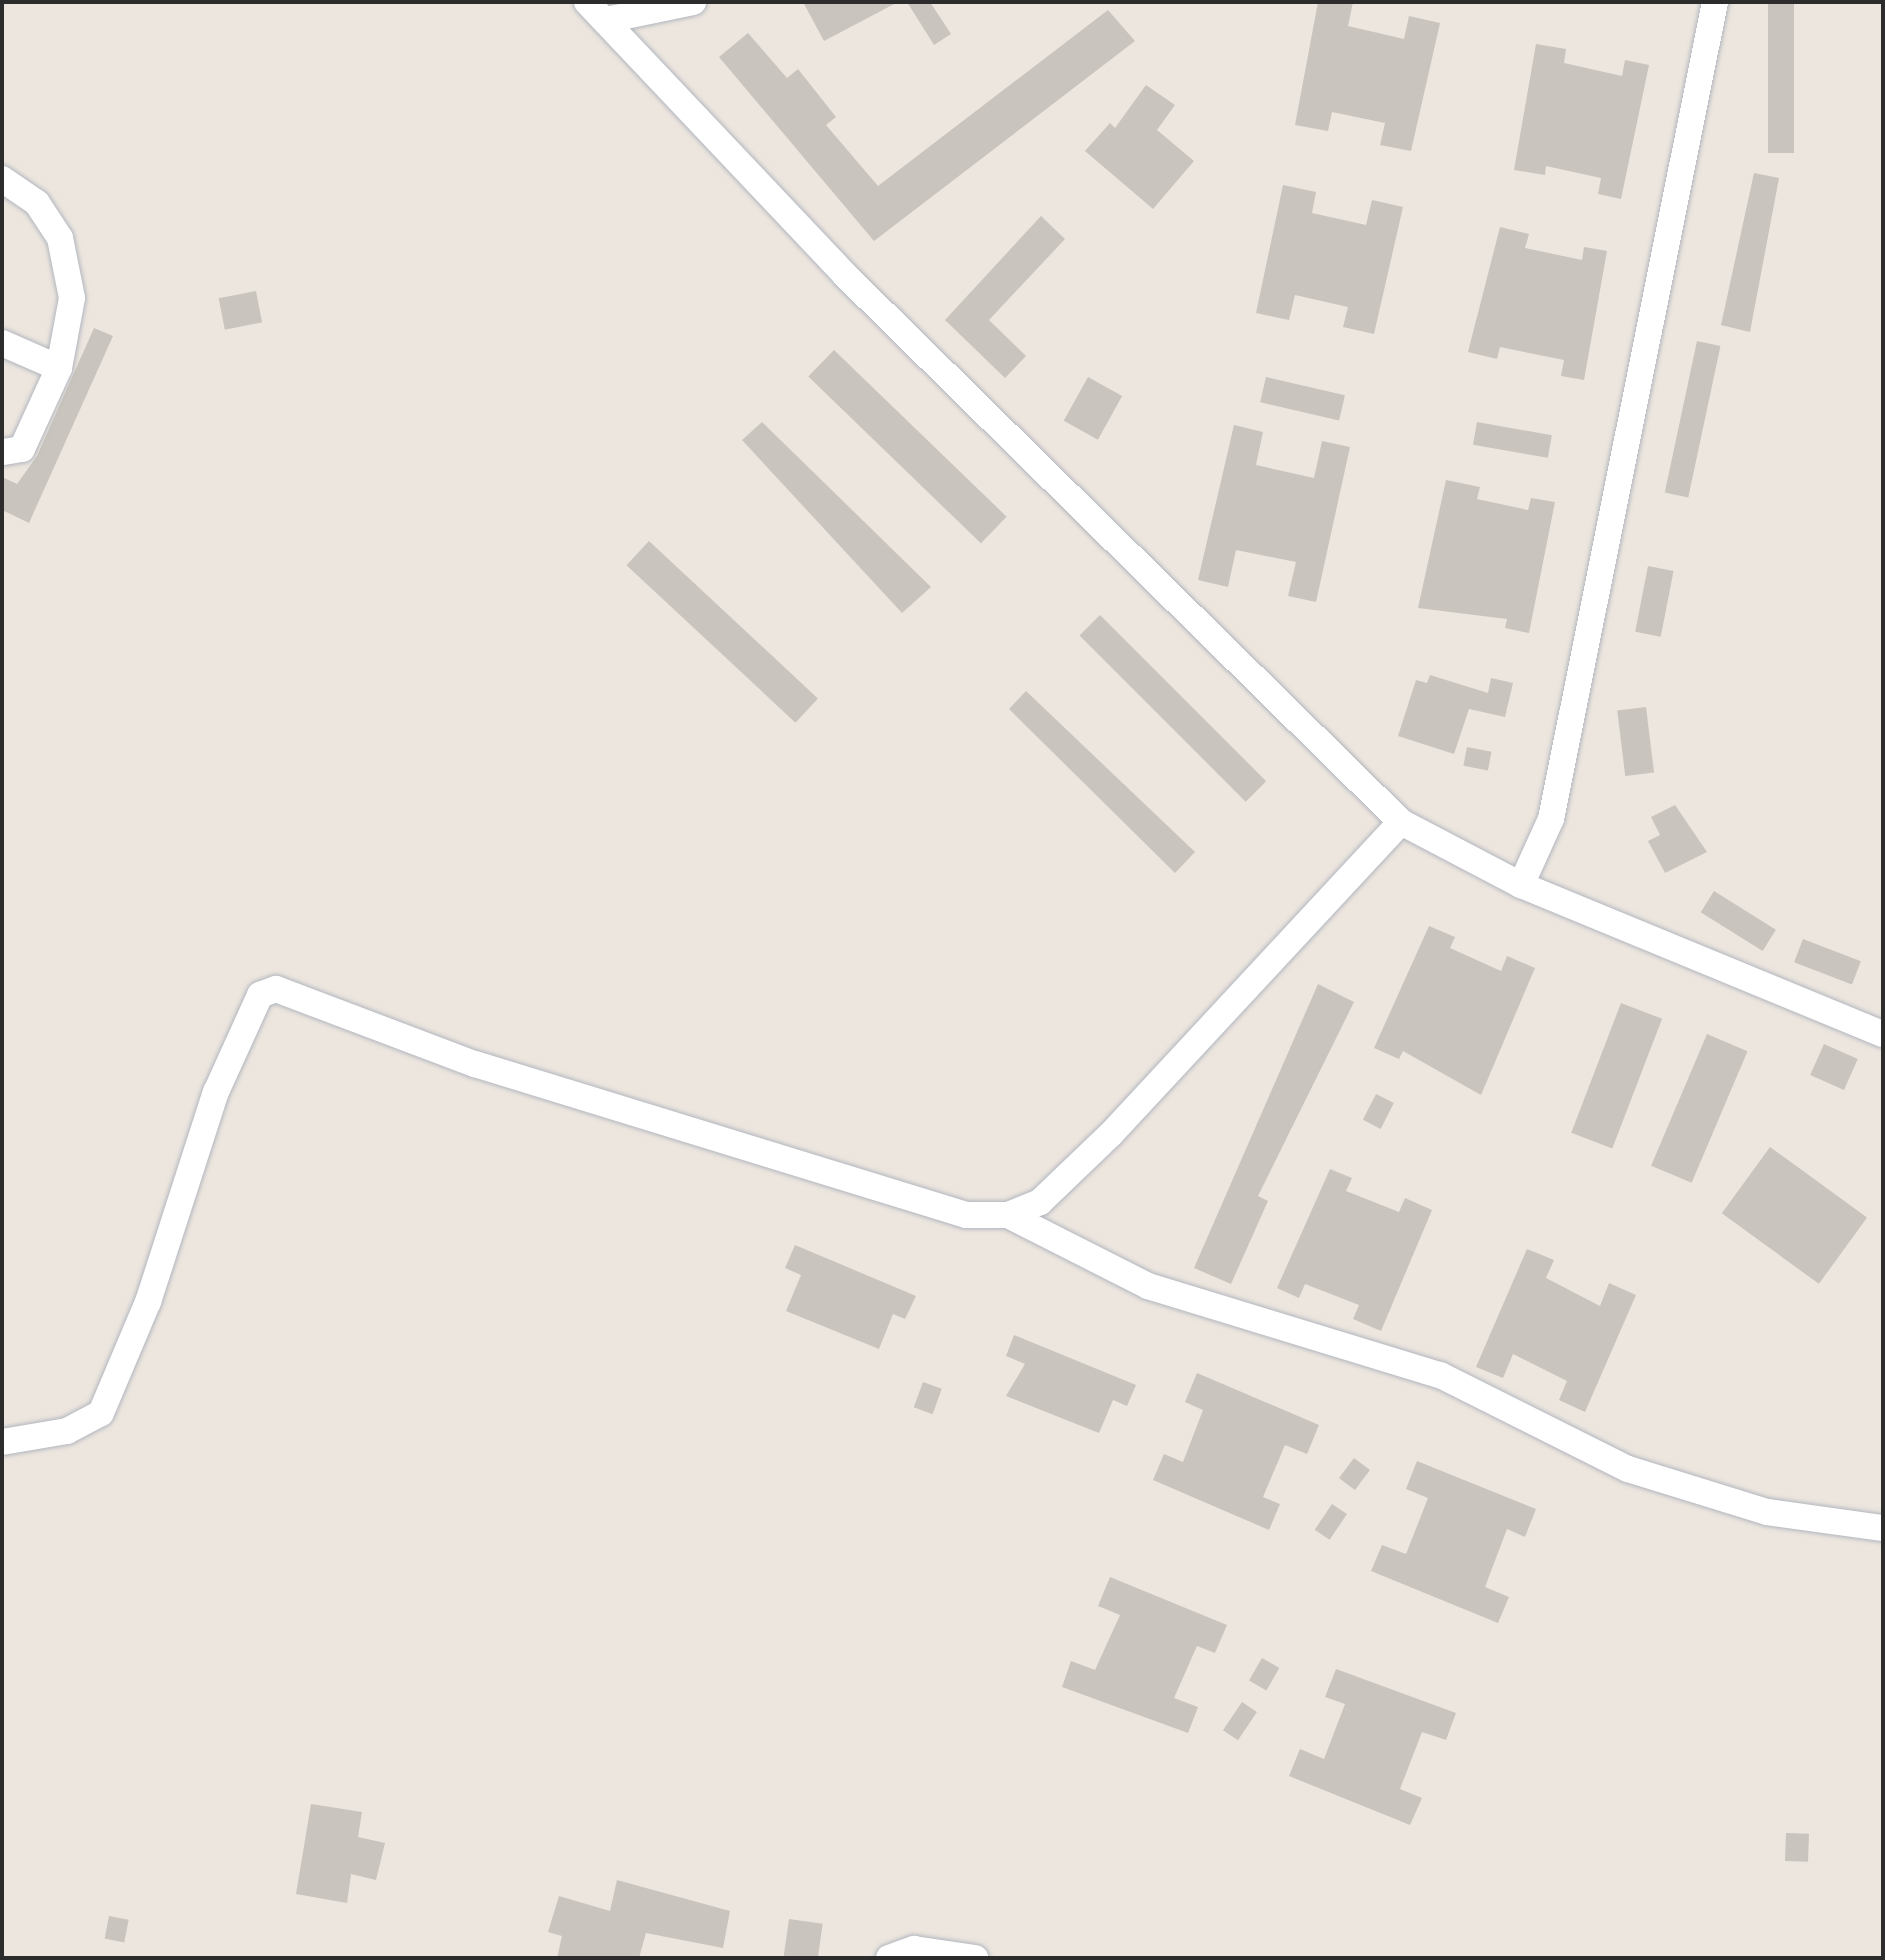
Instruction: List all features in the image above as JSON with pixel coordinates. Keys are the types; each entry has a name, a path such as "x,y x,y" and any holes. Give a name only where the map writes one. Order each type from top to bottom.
{"street":[{"path":"587,2 611,19 845,275 1401,822 1521,885 1883,1034"},
{"path":"611,19 693,2"},
{"path":"1521,885 1551,819 1715,2"},
{"path":"2,179 37,203 60,238 72,298 59,368 22,449 2,452"},
{"path":"2,343 59,368"},
{"path":"2,1442 67,1431 101,1413 148,1302 248,1012 276,989 475,1064 723,1143 966,1215 1008,1215 1040,1202 1111,1134 1401,822"},
{"path":"1008,1215 1148,1286 1440,1375 1628,1469 1767,1512 1883,1528"},
{"path":"889,1958 914,1949 975,1958"}],"building":[{"path":"803,2 898,2 824,41"},
{"path":"907,2 930,2 951,34 934,45"},
{"path":"1318,2 1353,2 1348,26 1404,39 1409,16 1440,23 1411,151 1380,145 1385,123 1332,112 1328,131 1295,125"},
{"path":"1768,2 1794,2 1794,153 1768,153"},
{"path":"1108,10 1135,41 874,241 719,57 748,33 787,78 798,69 836,117 826,125 878,186"},
{"path":"1536,44 1566,49 1564,63 1622,76 1625,60 1649,65 1621,199 1598,194 1601,178 1546,166 1545,175 1514,170"},
{"path":"1146,85 1175,105 1157,130 1194,161 1153,209 1085,151 1110,123 1115,128"},
{"path":"1754,173 1779,178 1750,332 1721,325"},
{"path":"1283,185 1316,192 1312,213 1366,225 1372,200 1403,207 1374,334 1343,327 1348,307 1295,295 1289,320 1256,313"},
{"path":"1041,216 1065,239 989,320 1026,356 1005,378 945,320"},
{"path":"1500,227 1529,234 1525,248 1582,260 1584,247 1607,251 1584,380 1561,376 1564,360 1500,347 1497,359 1468,352"},
{"path":"256,291 262,322 225,330 219,298"},
{"path":"94,328 113,336 29,523 2,510 2,477 17,484 37,456"},
{"path":"1697,341 1720,346 1688,498 1665,493"},
{"path":"834,350 1007,517 981,543 808,377"},
{"path":"1088,377 1122,396 1098,440 1064,421"},
{"path":"1266,377 1345,395 1339,421 1260,402"},
{"path":"762,422 931,587 902,613 742,440"},
{"path":"1477,422 1552,435 1548,458 1473,445"},
{"path":"1234,425 1263,432 1256,465 1314,478 1322,441 1350,447 1316,602 1288,596 1296,562 1236,550 1228,587 1198,580"},
{"path":"1446,480 1480,487 1477,499 1528,510 1531,498 1555,502 1529,633 1505,628 1507,619 1418,608"},
{"path":"649,541 818,699 795,723 626,565"},
{"path":"1648,566 1674,571 1661,637 1635,632"},
{"path":"1100,615 1266,781 1246,802 1079,636"},
{"path":"1430,675 1488,693 1491,678 1513,683 1505,717 1469,709 1454,754 1398,736 1416,680 1427,683"},
{"path":"1026,691 1195,852 1175,873 1009,709"},
{"path":"1646,707 1654,773 1625,776 1617,711"},
{"path":"1467,747 1492,752 1488,770 1463,766"},
{"path":"1675,805 1707,852 1665,873 1648,841 1660,835 1651,817"},
{"path":"1714,891 1776,930 1763,951 1701,912"},
{"path":"1429,926 1455,937 1450,948 1501,971 1507,956 1535,968 1481,1095 1403,1051 1399,1059 1374,1048"},
{"path":"1803,939 1861,961 1852,985 1794,962"},
{"path":"1318,984 1354,1002 1258,1196 1268,1201 1231,1284 1194,1268"},
{"path":"1621,1003 1662,1019 1612,1149 1571,1133"},
{"path":"1707,1034 1748,1051 1692,1183 1651,1166"},
{"path":"1824,1044 1858,1059 1844,1090 1810,1075"},
{"path":"1376,1094 1394,1103 1381,1129 1363,1120"},
{"path":"1770,1147 1867,1218 1819,1284 1722,1213"},
{"path":"1330,1169 1352,1178 1346,1191 1399,1212 1405,1198 1432,1210 1381,1331 1353,1319 1359,1305 1305,1284 1299,1298 1277,1288"},
{"path":"795,1245 916,1296 905,1319 893,1314 879,1349 786,1311 801,1275 785,1268"},
{"path":"1527,1249 1554,1260 1546,1278 1600,1306 1609,1283 1636,1295 1585,1412 1559,1400 1567,1381 1513,1354 1503,1378 1476,1367"},
{"path":"1014,1335 1136,1385 1127,1406 1113,1400 1099,1433 1006,1396 1025,1364 1006,1356"},
{"path":"1197,1373 1319,1425 1307,1454 1285,1445 1263,1497 1280,1504 1269,1530 1153,1480 1164,1454 1183,1462 1203,1410 1185,1402"},
{"path":"923,1382 942,1389 933,1414 914,1407"},
{"path":"1354,1458 1370,1470 1355,1490 1339,1478"},
{"path":"1417,1461 1536,1509 1525,1537 1507,1529 1485,1587 1509,1597 1498,1623 1371,1571 1382,1545 1406,1554 1428,1498 1406,1489"},
{"path":"1332,1504 1347,1514 1330,1540 1315,1530"},
{"path":"1110,1577 1227,1625 1215,1653 1197,1646 1174,1698 1198,1707 1188,1733 1062,1687 1071,1661 1095,1670 1120,1615 1098,1606"},
{"path":"1262,1658 1279,1668 1266,1691 1249,1681"},
{"path":"1336,1669 1456,1713 1446,1740 1422,1732 1400,1789 1422,1798 1410,1825 1289,1776 1300,1749 1324,1759 1345,1704 1325,1697"},
{"path":"1242,1702 1257,1712 1238,1740 1223,1730"},
{"path":"311,1804 362,1812 358,1837 385,1843 376,1880 351,1874 347,1903 296,1894"},
{"path":"1786,1833 1809,1834 1808,1862 1785,1861"},
{"path":"617,1880 730,1911 723,1948 646,1933 639,1958 557,1958 562,1936 548,1932 559,1896 610,1911"},
{"path":"109,1916 129,1920 124,1942 105,1939"},
{"path":"789,1919 823,1924 818,1958 784,1958"}]}
